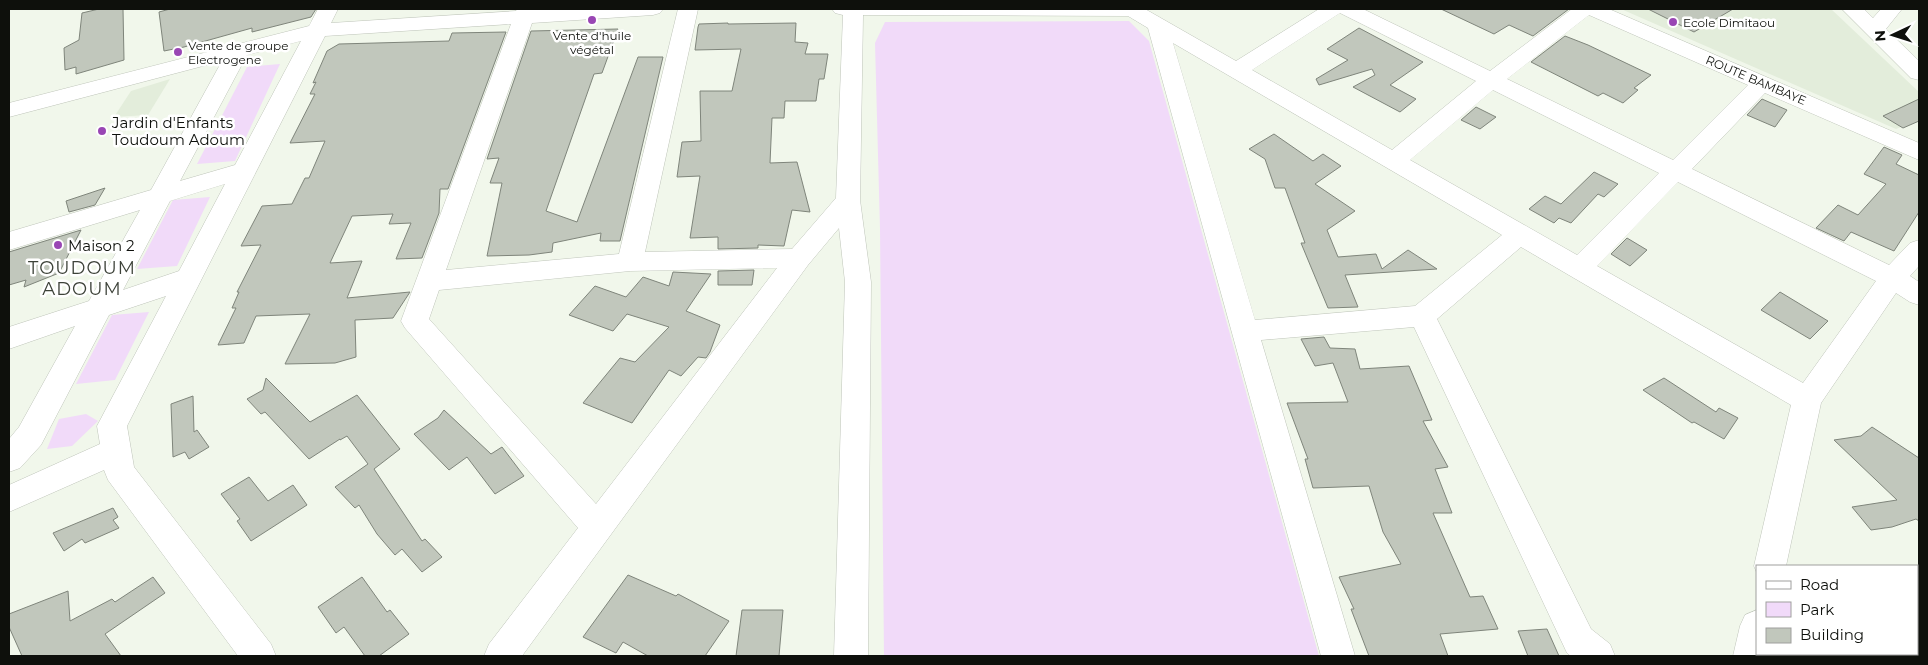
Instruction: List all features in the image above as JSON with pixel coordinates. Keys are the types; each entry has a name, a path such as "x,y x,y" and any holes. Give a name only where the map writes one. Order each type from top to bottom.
{"street":[{"path":"9,110 239,50 323,19 653,9"},
{"path":"630,262 688,9"},
{"path":"851,656 858,282 848,200 849,9 1132,10 1807,400"},
{"path":"1236,70 1333,9"},
{"path":"1347,9 1893,278 1919,295"},
{"path":"1393,161 1490,80 1585,9"},
{"name":"ROUTE BAMBAYE","path":"1592,9 1914,145"},
{"path":"1852,9 1919,73"},
{"path":"1874,30 1892,9"},
{"path":"526,12 415,321 598,528"},
{"path":"259,656 119,471 112,426 323,19"},
{"path":"1157,24 1338,656"},
{"path":"9,459 30,436 239,50"},
{"path":"1579,268 1764,83"},
{"path":"9,241 244,170"},
{"path":"501,656 799,258 848,200"},
{"path":"1245,331 1422,316 1520,234"},
{"path":"1770,565 1807,400 1893,278 1919,249"},
{"path":"430,281 630,262 799,258"},
{"path":"9,338 189,278"},
{"path":"1422,316 1579,641 1598,656"},
{"path":"9,498 116,452"}],"shaded area":[{"path":"1621,9 1831,9 1919,92 1919,120 1896,129"},
{"path":"170,79 148,115 114,117 131,91"}],"green space":[{"path":"1129,21 1149,41 1319,656 884,656 880,229 875,43 885,22"},
{"path":"280,64 235,161 197,164 247,67"},
{"path":"210,197 177,266 137,269 173,200"},
{"path":"149,312 115,380 76,384 112,315"},
{"path":"86,414 98,421 72,446 47,449 59,419"}],"building":[{"path":"99,9 123,9 124,60 76,74 76,67 65,70 64,48 79,40 82,13"},
{"path":"170,9 316,9 311,17 252,32 252,28 164,51 159,12"},
{"path":"1441,9 1569,9 1533,36 1509,25 1494,34"},
{"path":"1648,9 1733,9 1694,32"},
{"path":"796,23 795,42 808,43 805,54 828,54 824,79 819,79 816,101 785,101 784,118 772,118 770,163 797,162 810,212 792,210 784,246 758,245 758,248 718,249 718,237 690,238 700,176 677,177 682,142 701,141 700,91 732,91 741,49 695,50 698,27 699,24"},
{"path":"1359,28 1423,62 1390,85 1416,99 1400,112 1353,87 1375,75 1372,69 1319,85 1316,79 1348,60 1327,49"},
{"path":"618,29 602,73 594,74 546,211 577,222 638,57 663,57 620,241 600,241 601,233 553,243 552,252 529,255 487,256 502,183 490,183 499,158 487,159 531,31"},
{"path":"506,32 448,189 440,189 439,213 422,258 396,259 411,223 389,224 393,214 352,216 330,263 362,261 347,298 410,292 393,318 355,320 356,357 335,363 285,364 310,314 256,316 244,343 218,345 236,308 232,308 239,292 237,292 261,245 241,246 262,206 292,204 305,178 309,178 325,141 290,143 315,94 310,94 327,51 339,44 449,41 452,33"},
{"path":"1565,36 1651,75 1634,88 1638,90 1623,103 1603,93 1598,96 1531,62"},
{"path":"1762,99 1787,110 1775,127 1747,115"},
{"path":"1919,99 1919,121 1903,128 1883,116"},
{"path":"1476,107 1496,117 1480,129 1461,120"},
{"path":"1274,134 1313,161 1323,154 1341,166 1315,184 1355,211 1327,230 1338,257 1376,254 1382,269 1408,250 1437,269 1345,275 1358,307 1328,308 1301,243 1305,243 1285,188 1275,188 1265,159 1249,149"},
{"path":"1884,147 1902,155 1896,164 1919,175 1919,212 1894,251 1851,232 1844,241 1816,228 1838,205 1858,215 1886,184 1864,174"},
{"path":"1594,172 1618,184 1604,197 1598,194 1571,223 1559,218 1554,223 1529,209 1545,196 1561,204"},
{"path":"105,188 95,205 69,212 66,201"},
{"path":"81,230 59,273 24,287 26,280 9,285 9,252"},
{"path":"1627,238 1647,250 1630,266 1611,254"},
{"path":"754,270 752,285 718,285 718,271"},
{"path":"673,272 711,274 686,311 720,325 706,358 698,357 681,376 669,370 632,423 583,403 620,358 635,362 669,327 627,314 613,331 569,315 595,286 626,297 643,277 669,286"},
{"path":"1780,292 1828,321 1810,339 1761,310"},
{"path":"1324,337 1330,348 1355,349 1360,369 1409,366 1432,420 1423,421 1448,467 1435,469 1452,513 1433,513 1470,597 1483,596 1498,629 1440,634 1448,656 1369,656 1351,609 1354,609 1339,577 1401,564 1383,532 1369,486 1313,488 1305,459 1308,459 1287,403 1348,402 1333,363 1315,366 1301,339"},
{"path":"266,378 310,422 357,395 400,449 374,469 422,541 425,539 442,557 422,572 402,549 395,555 377,534 359,505 355,508 335,487 368,464 347,436 309,459 265,412 261,414 247,399 263,390"},
{"path":"1664,378 1716,412 1719,408 1738,418 1724,439 1694,422 1692,423 1643,390"},
{"path":"193,396 194,432 197,430 209,447 189,459 185,452 173,457 171,404"},
{"path":"444,410 491,454 502,447 524,476 495,494 467,457 449,470 414,434 438,418"},
{"path":"1872,427 1919,458 1919,521 1916,519 1892,527 1871,530 1852,507 1897,500 1834,440 1861,436"},
{"path":"249,477 268,501 293,485 307,505 251,541 237,521 240,519 221,494"},
{"path":"113,508 118,517 113,520 119,528 85,543 82,539 64,551 53,533"},
{"path":"628,575 676,596 678,594 729,621 705,656 648,656 623,642 616,653 583,637"},
{"path":"153,577 165,593 105,634 121,656 22,656 9,627 9,614 68,591 70,621 112,599 115,602"},
{"path":"362,577 387,612 390,610 409,634 379,656 365,656 344,627 336,633 318,607"},
{"path":"742,610 783,610 779,656 736,656"},
{"path":"1547,629 1559,656 1528,656 1518,631"}],"place":[{"name":"Vente d'huile végétal","path":"592,20"},
{"name":"Ecole Dimitaou","path":"1673,22"},
{"name":"Vente de groupe Electrogene","path":"178,52"},
{"name":"Jardin d'Enfants Toudoum Adoum","path":"102,131"},
{"name":"Maison 2","path":"58,245"}],"district":[{"name":"TOUDOUM ADOUM","path":"82,278"}]}
